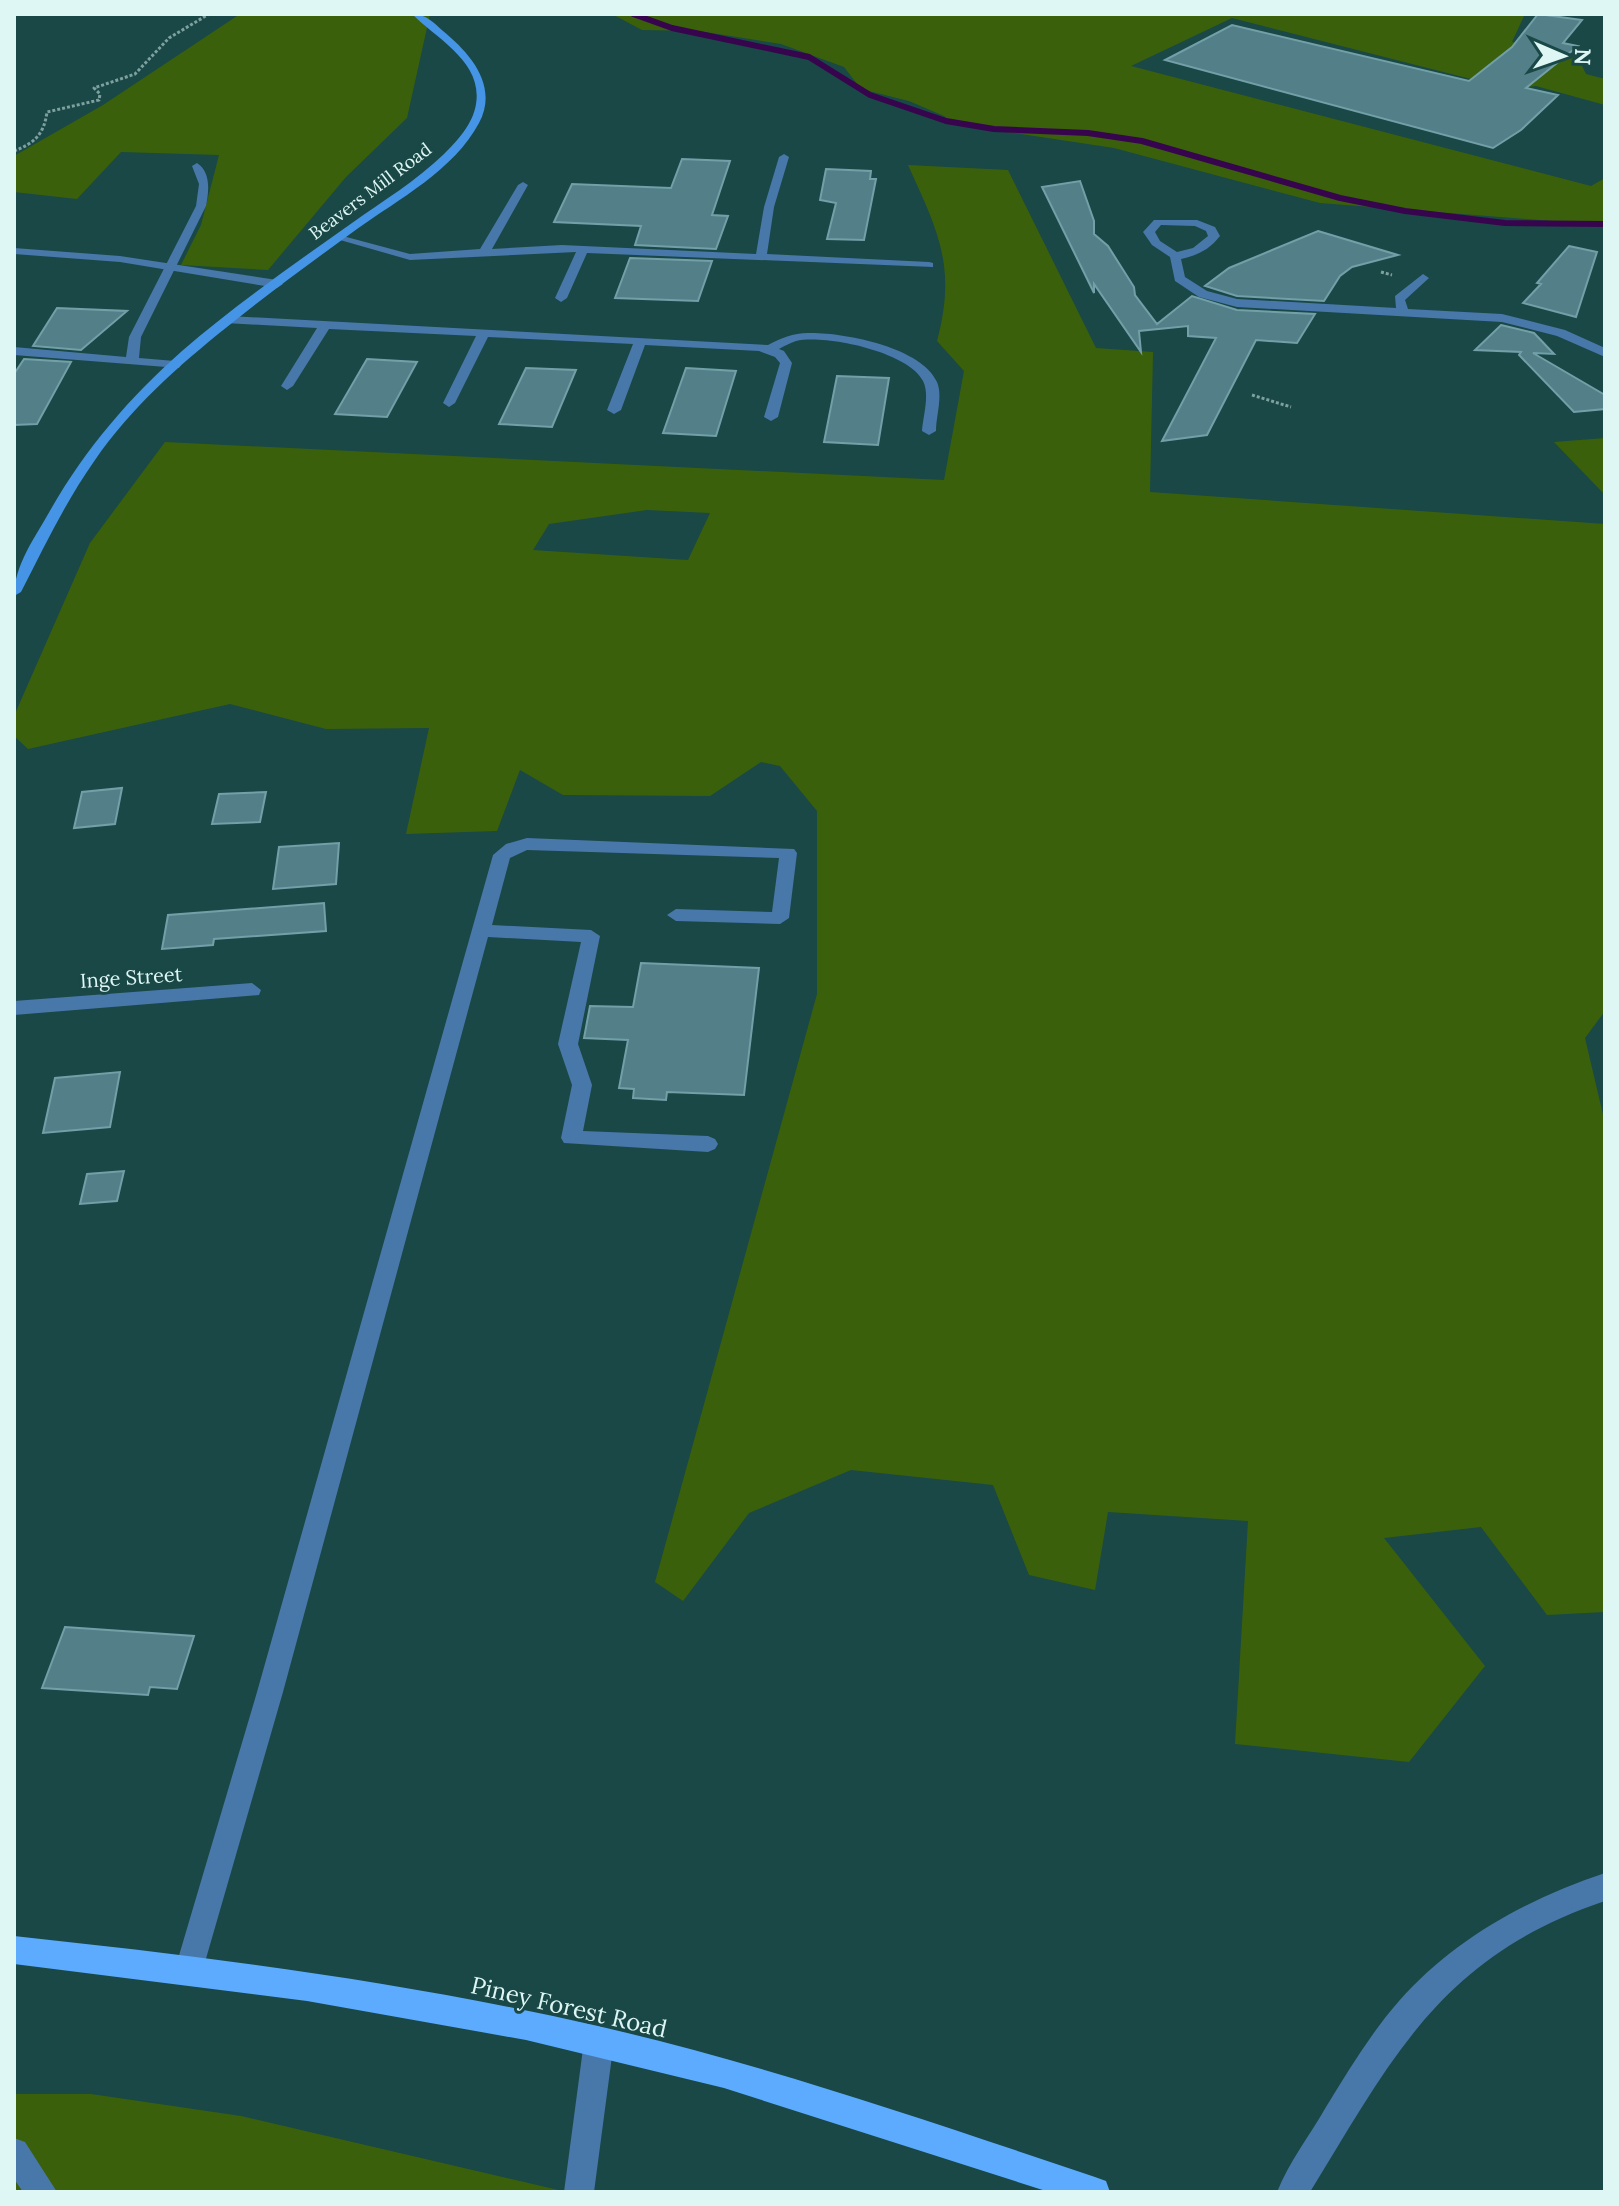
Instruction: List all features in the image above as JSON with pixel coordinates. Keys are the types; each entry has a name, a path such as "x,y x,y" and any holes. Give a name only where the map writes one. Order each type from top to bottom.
{"main road":[{"name":"Piney Forest Road","path":"14,1950 189,1969 386,1997 599,2041 832,2104 1095,2192"}],"street":[{"name":"Beavers Mill Road","path":"14,592 92,455 137,400 229,320 451,152 475,120 480,105 478,76 461,52 417,14"},
{"path":"761,257 769,207 784,157"},
{"path":"132,360 135,337 201,206 204,184 197,166"},
{"path":"484,252 523,185"},
{"path":"1175,256 1194,254 1208,244 1214,236 1211,229 1197,223 1158,222 1149,232 1156,243 1175,256 1179,279 1203,294 1237,303 1502,318 1561,333 1605,353"},
{"path":"339,238 410,257 458,257 537,248 929,265"},
{"path":"561,298 583,249"},
{"path":"14,251 120,259 277,284"},
{"path":"1402,310 1399,299 1423,278"},
{"path":"229,320 770,349 780,354 786,363 771,417"},
{"path":"287,386 325,325"},
{"path":"449,403 484,332"},
{"path":"770,349 793,338 819,336 877,348 921,366 931,384 929,431"},
{"path":"614,410 641,340"},
{"path":"14,351 175,365"},
{"path":"189,1969 270,1692 502,855 527,844 788,853 780,918 676,915"},
{"path":"481,931 591,936 568,1044 582,1085 571,1138 708,1144"},
{"name":"Inge Street","path":"14,1008 252,990"},
{"path":"1292,2192 1390,2034 1445,1976 1507,1930 1575,1895 1605,1887"},
{"path":"579,2192 599,2041"},
{"path":"14,2153 42,2192"}],"path":[{"path":"14,151 27,146 44,131 47,112 99,100 100,94 94,88 135,74 155,49 209,14"},
{"path":"1252,395 1291,407"}],"green space":[{"path":"240,14 430,14 407,118 346,177 268,270 181,265 201,225 219,155 121,152 77,199 14,192 14,156 103,105"},
{"path":"612,14 1524,16 1512,42 1578,58 1586,74 1605,79 1605,105 1536,86 1510,89 1232,18 1131,66 1591,186 1605,178 1605,225 1320,203 1114,148 954,124 944,116 909,101 861,89 844,67 781,44 699,31 642,30"},
{"path":"908,165 1008,170 1096,348 1153,352 1150,492 1605,524 1605,1011 1585,1038 1605,1123 1605,1612 1547,1615 1481,1527 1384,1538 1485,1666 1409,1762 1235,1744 1248,1521 1108,1512 1095,1590 1029,1575 993,1485 851,1470 749,1513 683,1601 655,1582 817,994 817,811 780,766 761,762 710,796 563,795 520,770 497,831 406,834 429,728 326,729 230,704 28,749 14,736 14,716 90,543 165,442 944,480 964,371 937,341 943,315 945,270 936,230","holes":["647,510 710,513 688,560 533,550 549,524"]},
{"path":"1605,438 1605,495 1554,442"},
{"path":"14,2094 91,2094 241,2116 567,2192 14,2192"}],"building":[{"path":"1538,14 1582,20 1563,43 1578,46 1526,88 1558,95 1521,130 1493,148 1165,60 1232,25 1469,81 1512,47"},
{"path":"682,159 730,161 712,215 728,216 716,249 635,245 641,226 554,222 572,184 671,188"},
{"path":"826,169 871,171 870,179 876,179 864,240 827,239 836,203 820,200"},
{"path":"1080,181 1094,221 1094,234 1108,246 1134,287 1135,295 1157,324 1192,296 1237,310 1315,314 1297,343 1256,340 1207,435 1162,441 1216,338 1188,336 1188,326 1139,331 1141,352 1094,284 1094,293 1042,187"},
{"path":"1318,231 1398,255 1352,267 1340,276 1324,301 1237,296 1205,286 1229,268"},
{"path":"1569,246 1597,252 1576,317 1523,303 1541,284 1537,283"},
{"path":"630,258 712,261 698,301 615,298"},
{"path":"57,308 127,311 81,350 33,346"},
{"path":"1501,325 1534,333 1554,354 1533,353 1605,395 1605,409 1574,412 1519,355 1521,352 1475,350"},
{"path":"24,359 71,362 37,424 14,425 14,374"},
{"path":"367,359 417,362 387,417 335,414"},
{"path":"526,368 576,370 552,427 499,424"},
{"path":"686,368 736,371 716,436 663,433"},
{"path":"837,376 889,378 878,445 824,442"},
{"path":"122,788 115,824 74,828 82,792"},
{"path":"266,792 260,822 212,824 219,794"},
{"path":"339,843 336,884 273,889 279,847"},
{"path":"324,903 326,931 214,939 213,945 162,949 168,915"},
{"path":"641,963 759,968 744,1095 667,1092 666,1100 633,1098 634,1089 619,1088 628,1040 584,1038 590,1006 633,1007"},
{"path":"120,1072 110,1127 43,1133 55,1078"},
{"path":"124,1171 117,1201 80,1204 87,1174"},
{"path":"65,1627 194,1636 177,1689 150,1687 148,1695 42,1688"}],"waterway":[{"path":"633,14 672,28 809,57 870,95 946,121 994,129 1088,133 1142,141 1340,198 1405,211 1505,223 1605,224"}]}
